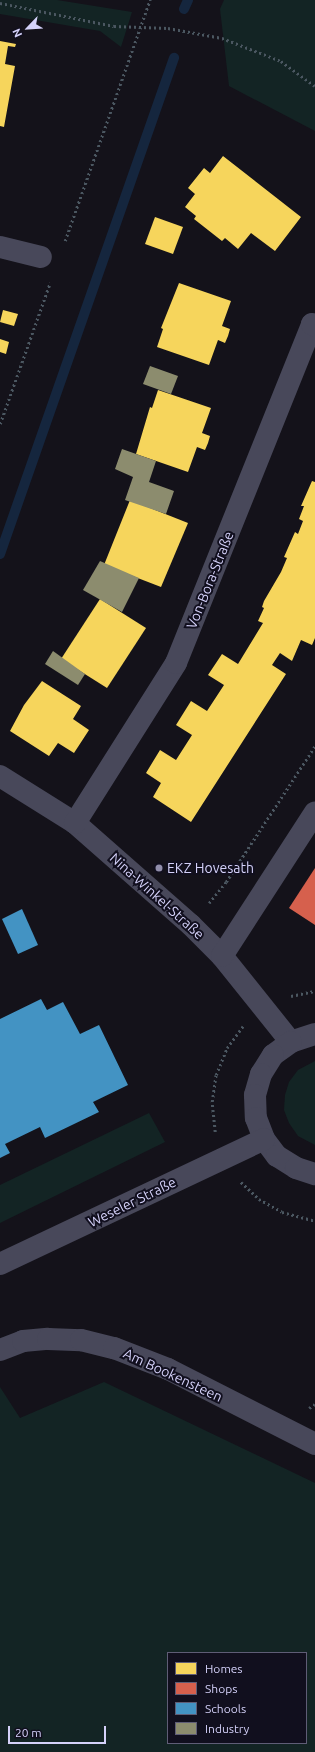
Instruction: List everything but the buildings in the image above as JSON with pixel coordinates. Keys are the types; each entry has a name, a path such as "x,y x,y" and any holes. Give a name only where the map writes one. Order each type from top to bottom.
{"street":[{"path":"0,247 41,257"},
{"name":"Von-Bora-Straße","path":"75,823 176,663 312,324 315,326"},
{"name":"Nina-Winkel-Straße","path":"0,776 75,823 191,925 222,956 291,1042"},
{"path":"222,956 315,812"},
{"path":"315,1034 291,1042 273,1055 265,1068 255,1095 256,1118 264,1139 278,1156 296,1168 315,1174"},
{"name":"Weseler Straße","path":"0,1264 264,1139"},
{"name":"Am Bookensteen","path":"0,1350 23,1341 48,1339 82,1340 114,1348 168,1369 315,1444"}],"path":[{"path":"62,249 150,0"},
{"path":"0,3 114,26 140,29 168,28 222,38 281,61 315,86"},
{"path":"0,424 52,278"},
{"path":"191,925 226,882 315,746"}],"shaded area":[{"path":"0,0 57,0 132,12 121,47 100,31 0,14"},
{"path":"224,0 315,0 315,131 229,86 220,9"},
{"path":"315,1061 315,1145 298,1136 289,1123 284,1110 285,1095 289,1082 298,1070"},
{"path":"149,1113 165,1142 0,1223 0,1185"},
{"path":"104,1382 315,1483 315,1752 0,1752 0,1387 20,1418"}],"waterway":[{"path":"184,9 188,0"},
{"path":"0,554 174,58"}],"place":[{"name":"EKZ Hovesath","path":"159,868"}]}
